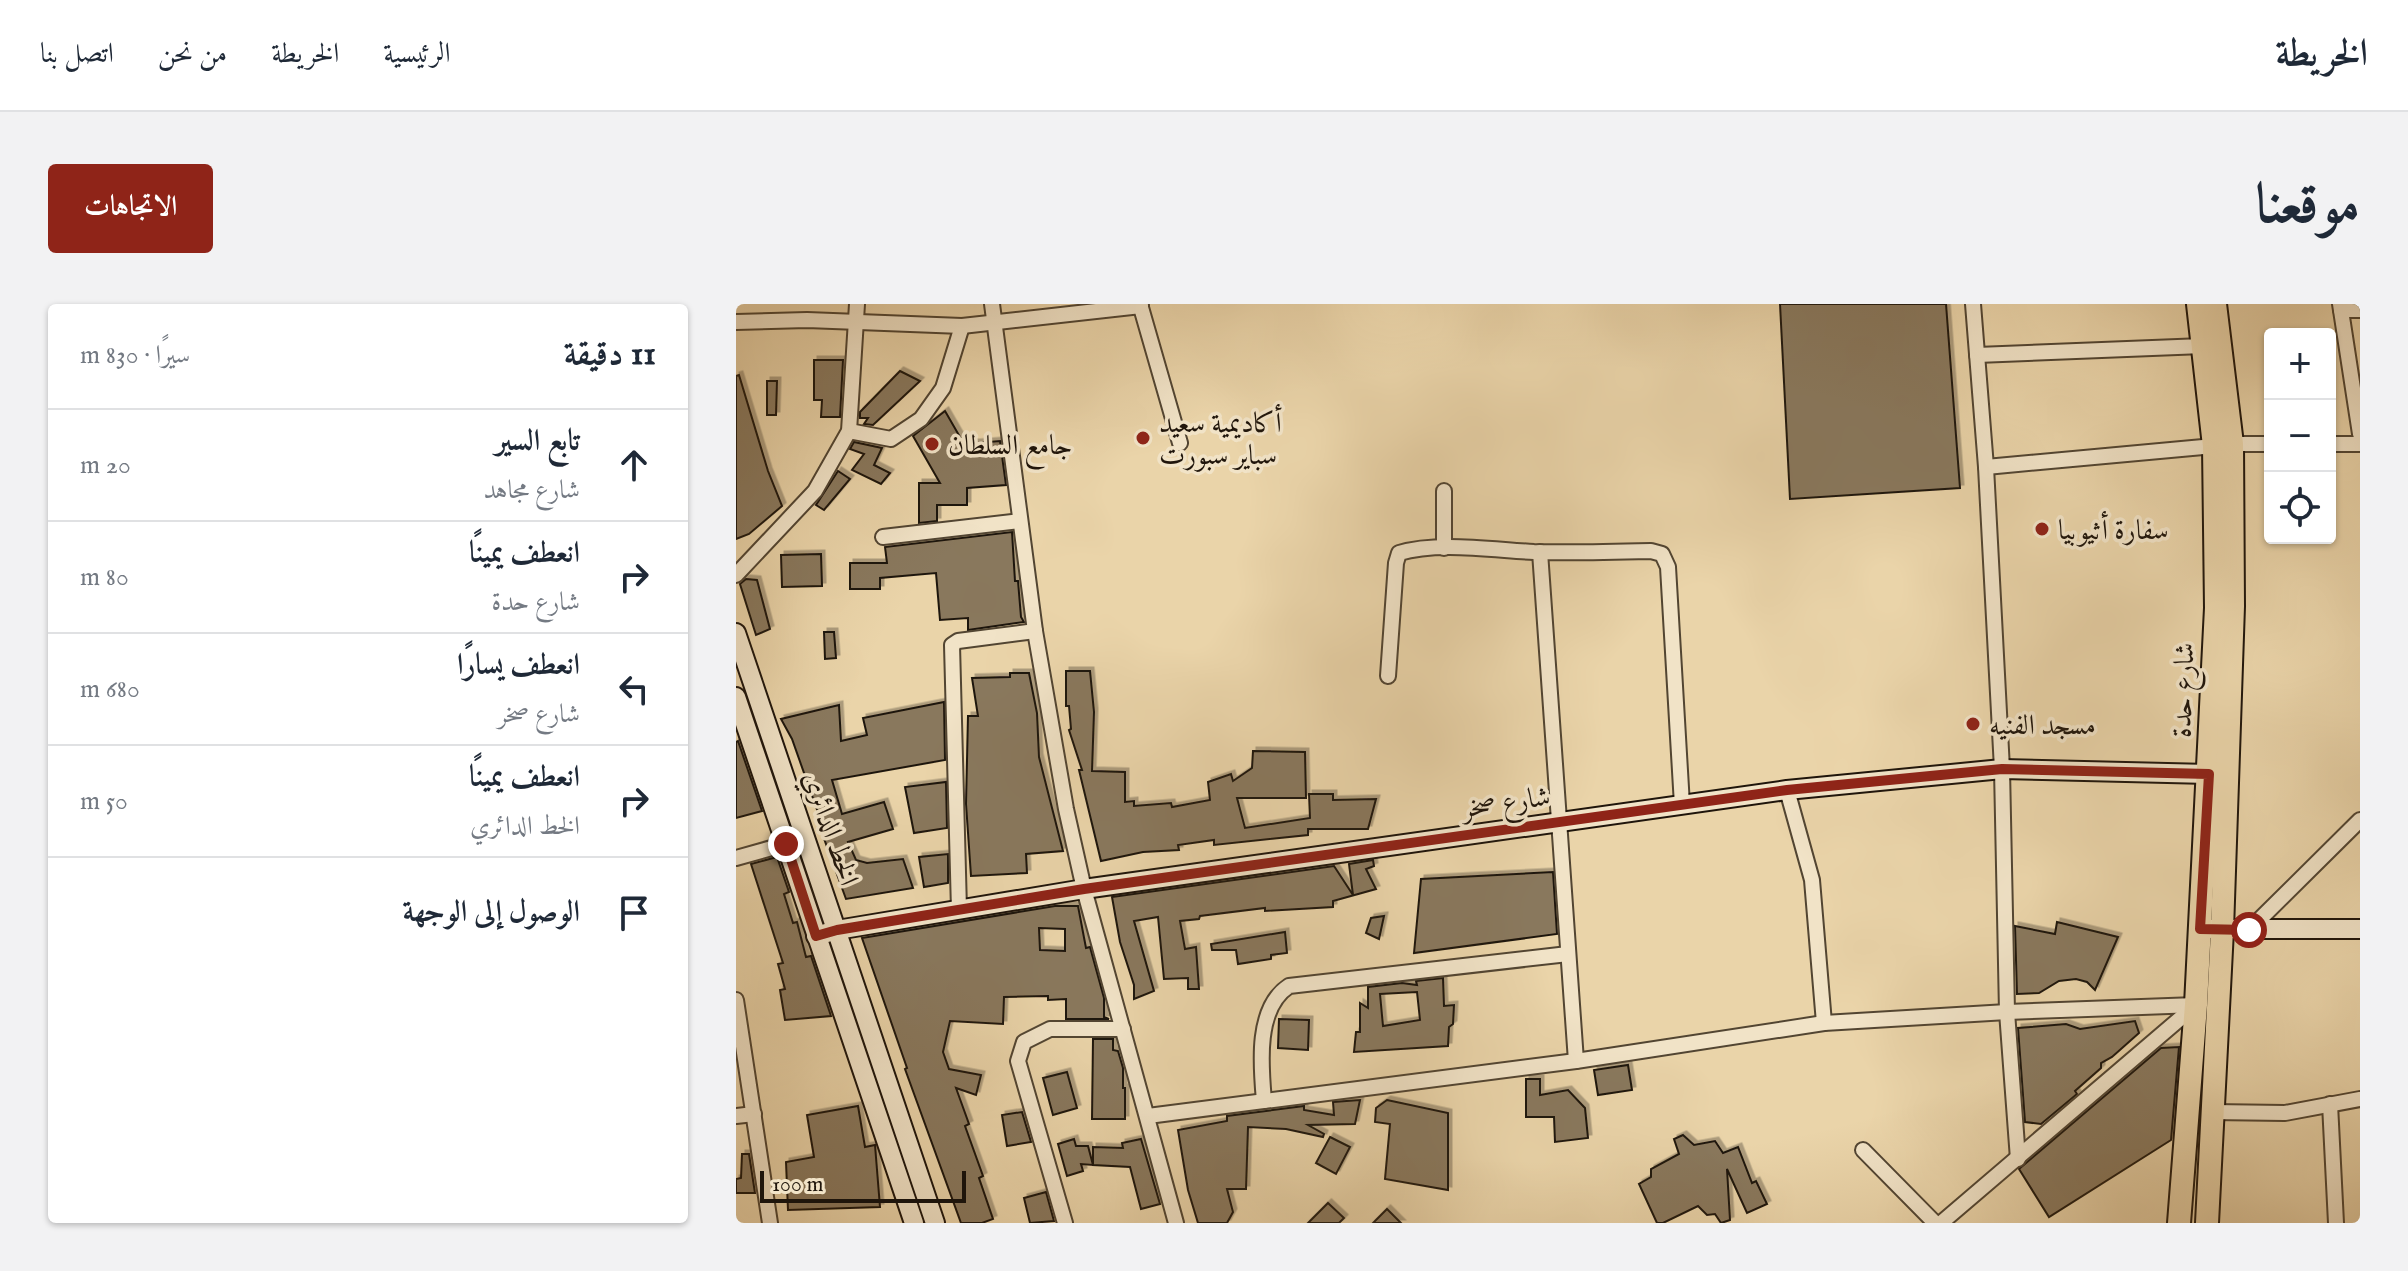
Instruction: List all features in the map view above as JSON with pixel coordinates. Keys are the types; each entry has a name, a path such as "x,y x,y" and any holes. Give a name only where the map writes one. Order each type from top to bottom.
{"main road":[{"name":"شارع حدة","path":"2198,304 2203,346 2223,445 2209,774 2212,1112 2207,1223"},
{"name":"شارع حدة","path":"2179,1223 2196,1005 2211,929 2233,606 2215,304"}],"street":[{"path":"736,575 815,491 849,431 857,304"},
{"path":"992,304 1035,631 1066,809 1084,889 1176,1223"},
{"path":"1973,304 1986,467 2002,769 2007,1012 2018,1159"},
{"path":"736,322 807,320 962,326 1141,305 1180,443"},
{"path":"2360,310 2340,307 2360,434"},
{"path":"849,431 891,439 921,419 943,388 962,326"},
{"path":"1977,355 2203,346"},
{"path":"1986,467 2223,445 2264,444"},
{"path":"2336,444 2360,444"},
{"path":"1444,491 1444,548"},
{"path":"883,537 1020,521"},
{"path":"1388,676 1399,553 1444,548 1540,552 1651,551 1662,554 1668,567 1682,805"},
{"path":"1540,552 1576,1061"},
{"path":"959,910 952,645 958,641 1035,631"},
{"name":"الخط الدائري","path":"736,633 935,1223"},
{"name":"الخط الدائري","path":"736,697 914,1223"},
{"name":"شارع صخر","path":"816,936 1084,889 1787,790 2002,769 2209,774"},
{"path":"1787,790 1812,880 1824,1023"},
{"path":"2249,930 2360,820"},
{"path":"736,858 786,844"},
{"path":"2211,929 2360,929"},
{"path":"1264,1101 1260,1057 1262,1037 1275,999 1289,986 1568,954"},
{"path":"736,1000 770,1223"},
{"path":"1148,1116 1576,1061 1824,1023 2196,1005"},
{"path":"1941,1223 2196,1005"},
{"path":"1065,1223 1018,1061 1024,1042 1050,1029 1123,1029"},
{"path":"2212,1112 2285,1113 2360,1099"},
{"path":"2330,1104 2336,1223"},
{"path":"736,1116 754,1114"},
{"path":"1863,1150 1935,1223"}],"building":[{"path":"1780,304 1946,304 1960,488 1790,499"},
{"path":"814,360 843,360 840,417 821,417 822,400 814,400"},
{"path":"900,371 920,381 873,425 864,424 868,418 860,418 860,412"},
{"path":"739,375 782,506 749,534 736,539 736,376"},
{"path":"767,381 777,381 776,415 767,415"},
{"path":"945,411 964,444 1000,441 1006,485 967,488 967,505 937,505 937,521 919,523 919,483 940,483 913,436"},
{"path":"854,442 882,448 874,465 890,473 881,484 852,470 864,454 850,449"},
{"path":"838,471 850,479 824,510 816,505"},
{"path":"1012,532 1015,581 1018,581 1024,622 968,630 968,618 940,620 936,573 880,578 880,589 850,589 850,563 887,563 885,547"},
{"path":"821,554 822,586 782,587 781,555"},
{"path":"746,579 757,580 770,629 756,635 740,584"},
{"path":"824,632 834,632 836,658 825,659"},
{"path":"1066,671 1090,671 1094,712 1092,771 1125,772 1125,802 1134,801 1134,806 1171,803 1172,807 1210,800 1208,782 1231,774 1233,781 1252,768 1253,751 1305,752 1306,798 1237,798 1245,828 1310,818 1309,794 1333,794 1333,800 1376,799 1368,829 1308,829 1308,835 1214,845 1214,840 1178,845 1179,850 1143,852 1101,861 1079,770 1082,770 1069,730"},
{"path":"1010,673 1029,673 1037,713 1039,757 1063,851 1026,854 1027,873 971,876 966,804 968,716 978,716 972,678 1010,677"},
{"path":"944,702 945,760 832,780 842,814 884,802 893,829 848,842 856,860 867,863 903,859 913,888 846,899 792,739 781,719 839,705 841,741 867,735 863,718"},
{"path":"736,742 762,811 736,818"},
{"path":"946,782 947,828 914,833 905,787"},
{"path":"948,854 948,883 924,887 919,857"},
{"path":"777,857 789,892 784,894 793,923 797,922 806,957 811,956 831,1016 785,1020 780,990 785,989 778,964 783,963 751,864"},
{"path":"1373,860 1374,866 1366,869 1376,889 1333,901 1333,907 1265,911 1265,908 1180,921 1185,949 1196,947 1199,989 1188,989 1188,978 1164,979 1158,917 1134,921 1154,991 1134,999 1134,985 1120,942 1112,897 1334,866 1353,895 1349,864"},
{"path":"1553,872 1557,934 1414,953 1421,879"},
{"path":"1055,906 1078,906 1086,948 1090,947 1104,998 1104,1017 1109,1019 1066,1019 1066,999 1048,1000 1048,996 1004,997 1003,1024 950,1021 943,1052 949,1069 981,1075 976,1095 956,1088 969,1124 965,1126 983,1176 979,1178 993,1219 982,1223 961,1223 862,938","holes":["1039,928 1065,929 1065,951 1040,950"]},
{"path":"1384,916 1379,939 1366,933 1371,918"},
{"path":"2057,922 2118,937 2095,990 2087,982 2076,979 2059,981 2039,993 2017,994 2015,926 2055,934"},
{"path":"1285,932 1287,953 1271,955 1271,959 1238,964 1236,950 1212,950 1211,944"},
{"path":"1443,978 1444,1006 1454,1005 1448,1046 1354,1052 1356,1032 1360,1032 1360,1003 1368,1008 1368,987 1402,983 1417,985 1416,981","holes":["1417,992 1420,1020 1383,1026 1380,994"]},
{"path":"1279,1019 1309,1020 1308,1050 1278,1048"},
{"path":"2135,1021 2139,1033 2101,1063 2101,1068 2075,1091 2077,1094 2041,1124 2025,1122 2018,1028 2066,1024 2080,1029"},
{"path":"1093,1039 1113,1039 1113,1050 1118,1051 1123,1068 1125,1119 1092,1119"},
{"path":"2179,1047 2171,1140 2049,1217 2019,1169 2161,1048"},
{"path":"1628,1065 1632,1090 1598,1095 1594,1070"},
{"path":"1067,1072 1077,1108 1053,1115 1043,1078"},
{"path":"1526,1079 1540,1079 1540,1095 1568,1090 1585,1108 1588,1138 1555,1142 1554,1117 1526,1117"},
{"path":"1360,1100 1355,1124 1308,1125 1324,1134 1323,1137 1286,1129 1248,1127 1246,1189 1227,1189 1233,1212 1227,1223 1198,1223 1188,1190 1178,1130 1227,1121 1227,1116 1304,1106 1304,1110 1334,1115 1333,1102"},
{"path":"1387,1100 1448,1113 1448,1190 1385,1179 1390,1124 1375,1122 1376,1108"},
{"path":"858,1106 865,1147 875,1145 880,1207 788,1210 786,1162 814,1157 807,1115"},
{"path":"1022,1112 1031,1142 1007,1146 1002,1115"},
{"path":"1683,1135 1694,1145 1715,1141 1723,1153 1738,1147 1752,1183 1756,1181 1767,1204 1747,1213 1727,1169 1730,1220 1721,1223 1715,1214 1707,1215 1698,1206 1657,1223 1639,1184 1651,1177 1651,1169 1679,1154 1674,1139"},
{"path":"1330,1137 1350,1147 1336,1174 1316,1163"},
{"path":"1074,1139 1076,1146 1088,1146 1093,1165 1081,1164 1083,1171 1067,1176 1058,1144"},
{"path":"1141,1139 1160,1204 1141,1209 1130,1167 1093,1165 1093,1147 1123,1148 1122,1143"},
{"path":"742,1154 749,1154 755,1193 736,1193 736,1179 741,1178"},
{"path":"1046,1192 1054,1221 1030,1223 1024,1198"},
{"path":"1328,1203 1344,1218 1339,1223 1308,1223"},
{"path":"1387,1209 1401,1223 1373,1223"}],"place":[{"name":"أكاديمية سعيد سباير سبورت","path":"1143,438"},
{"name":"جامع السلطان","path":"932,444"},
{"name":"سفارة أثيوبيا","path":"2042,529"},
{"name":"مسجد الفنيه","path":"1973,724"}],"route":[{"path":"786,844 816,936 1084,889 1787,790 2002,769 2209,774 2200,929 2249,930"}]}
